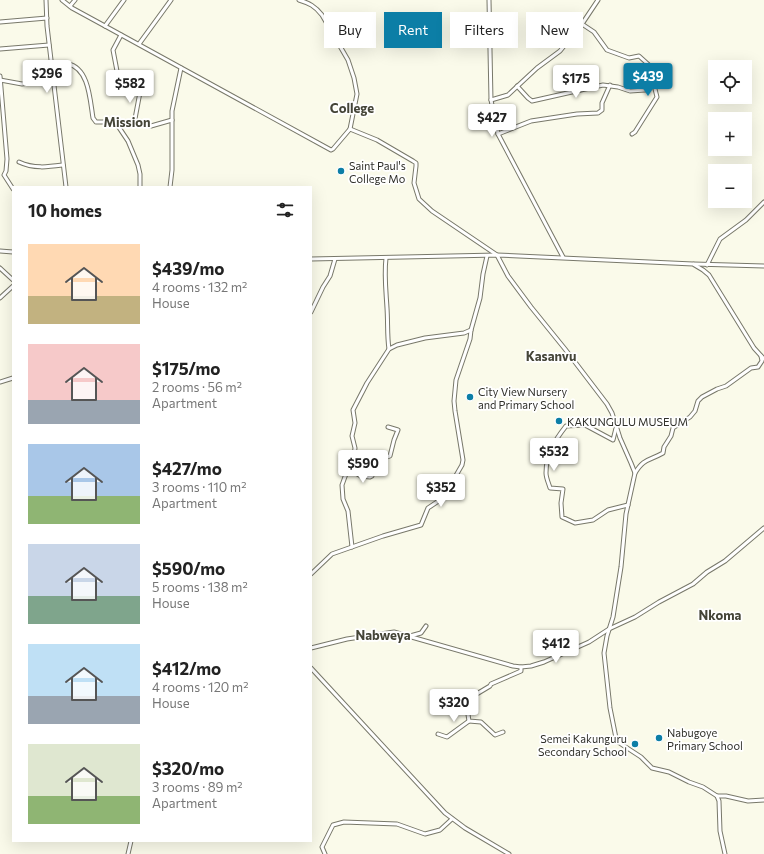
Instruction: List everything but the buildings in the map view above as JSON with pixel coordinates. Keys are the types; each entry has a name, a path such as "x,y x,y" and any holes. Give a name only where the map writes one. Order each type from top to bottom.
{"street":[{"path":"46,0 46,18 66,186"},
{"path":"62,0 121,35 331,150 350,129 357,94 350,65 317,9 312,4 299,0"},
{"path":"70,6 75,0"},
{"path":"105,26 124,0"},
{"path":"139,44 171,0"},
{"path":"489,0 491,100 498,134 563,257"},
{"path":"583,22 598,0"},
{"path":"0,22 46,18"},
{"path":"583,25 594,32 607,50 629,58 639,56 649,65 657,97 635,132 632,134"},
{"path":"117,71 113,50 121,35"},
{"path":"0,49 49,46"},
{"path":"491,100 504,97 562,48"},
{"path":"52,64 67,64 76,68 84,76 94,120 96,122 126,122 155,126 172,120"},
{"path":"170,186 172,120 181,68"},
{"path":"0,76 7,159 6,171 4,175 12,187"},
{"path":"0,80 22,84 42,81 53,76"},
{"path":"517,86 528,98 535,101 610,85 630,91 645,90"},
{"path":"498,134 531,120 598,113 602,110 602,103 610,85"},
{"path":"134,124 141,87"},
{"path":"116,123 128,141 138,165 140,186"},
{"path":"350,129 377,140 413,160 416,163 414,183 419,199 432,211 497,255 508,276 526,301 566,349 607,404 612,413 622,444 632,463 635,473"},
{"path":"19,162 26,166 41,168 63,166"},
{"path":"707,265 720,239 746,220 764,202"},
{"path":"0,252 12,252"},
{"path":"312,260 497,255 707,265 764,266"},
{"path":"312,573 332,554 421,524 428,508 443,498 460,469 463,460 455,413 454,395 456,380 468,345 470,330 480,298 482,274 487,256"},
{"path":"386,258 387,337 389,349"},
{"path":"312,310 330,276 335,259"},
{"path":"693,264 710,275 754,348 764,359"},
{"path":"0,268 12,279"},
{"path":"0,298 12,287"},
{"path":"352,547 348,511 342,485 346,474 353,463 355,448 352,436 355,422 353,410 367,383 389,349 409,341 464,333 470,330"},
{"path":"761,356 762,361 758,367 751,368 726,386 702,397 698,401 690,418 673,428 671,436 664,447 663,453 640,464 635,473 625,521 621,567 613,617 604,653 613,727 617,740 641,757 652,768 669,772 702,787 717,796 726,796 748,801 764,800"},
{"path":"0,382 12,378"},
{"path":"616,426 613,440 585,425 566,426 555,440 550,450 546,474 550,488 563,489 561,503 562,517 575,523 592,520 608,510 628,504"},
{"path":"349,470 361,476 370,477 372,476 373,468 382,470 384,468 384,458 390,456 398,430 388,427"},
{"path":"632,463 640,464"},
{"path":"312,648 347,639 394,632 521,667 534,665 589,642 693,584 707,572 725,561 764,528"},
{"path":"409,637 421,633 426,626"},
{"path":"603,634 606,642"},
{"path":"470,721 467,708 472,696 491,684 521,671 521,667"},
{"path":"312,669 426,793 452,819 509,854"},
{"path":"438,734 447,737 470,721 480,722 495,735 502,732"},
{"path":"717,796 719,803 720,831 725,854"},
{"path":"325,854 322,847 333,825 344,822 396,824 425,834 440,830 452,819"},
{"path":"128,854 131,842"}],"place":[{"name":"Saint Paul's College Mo","path":"341,171"},
{"name":"City View Nursery and Primary School","path":"470,397"},
{"name":"KAKUNGULU MUSEUM","path":"559,421"},
{"name":"Nabugoye Primary School","path":"659,738"},
{"name":"Semei Kakunguru Secondary School","path":"635,744"}],"district":[{"name":"College","path":"352,108"},
{"name":"Mission","path":"127,122"},
{"name":"Kasanvu","path":"551,356"},
{"name":"Nkoma","path":"720,615"},
{"name":"Nabweya","path":"383,635"}]}
